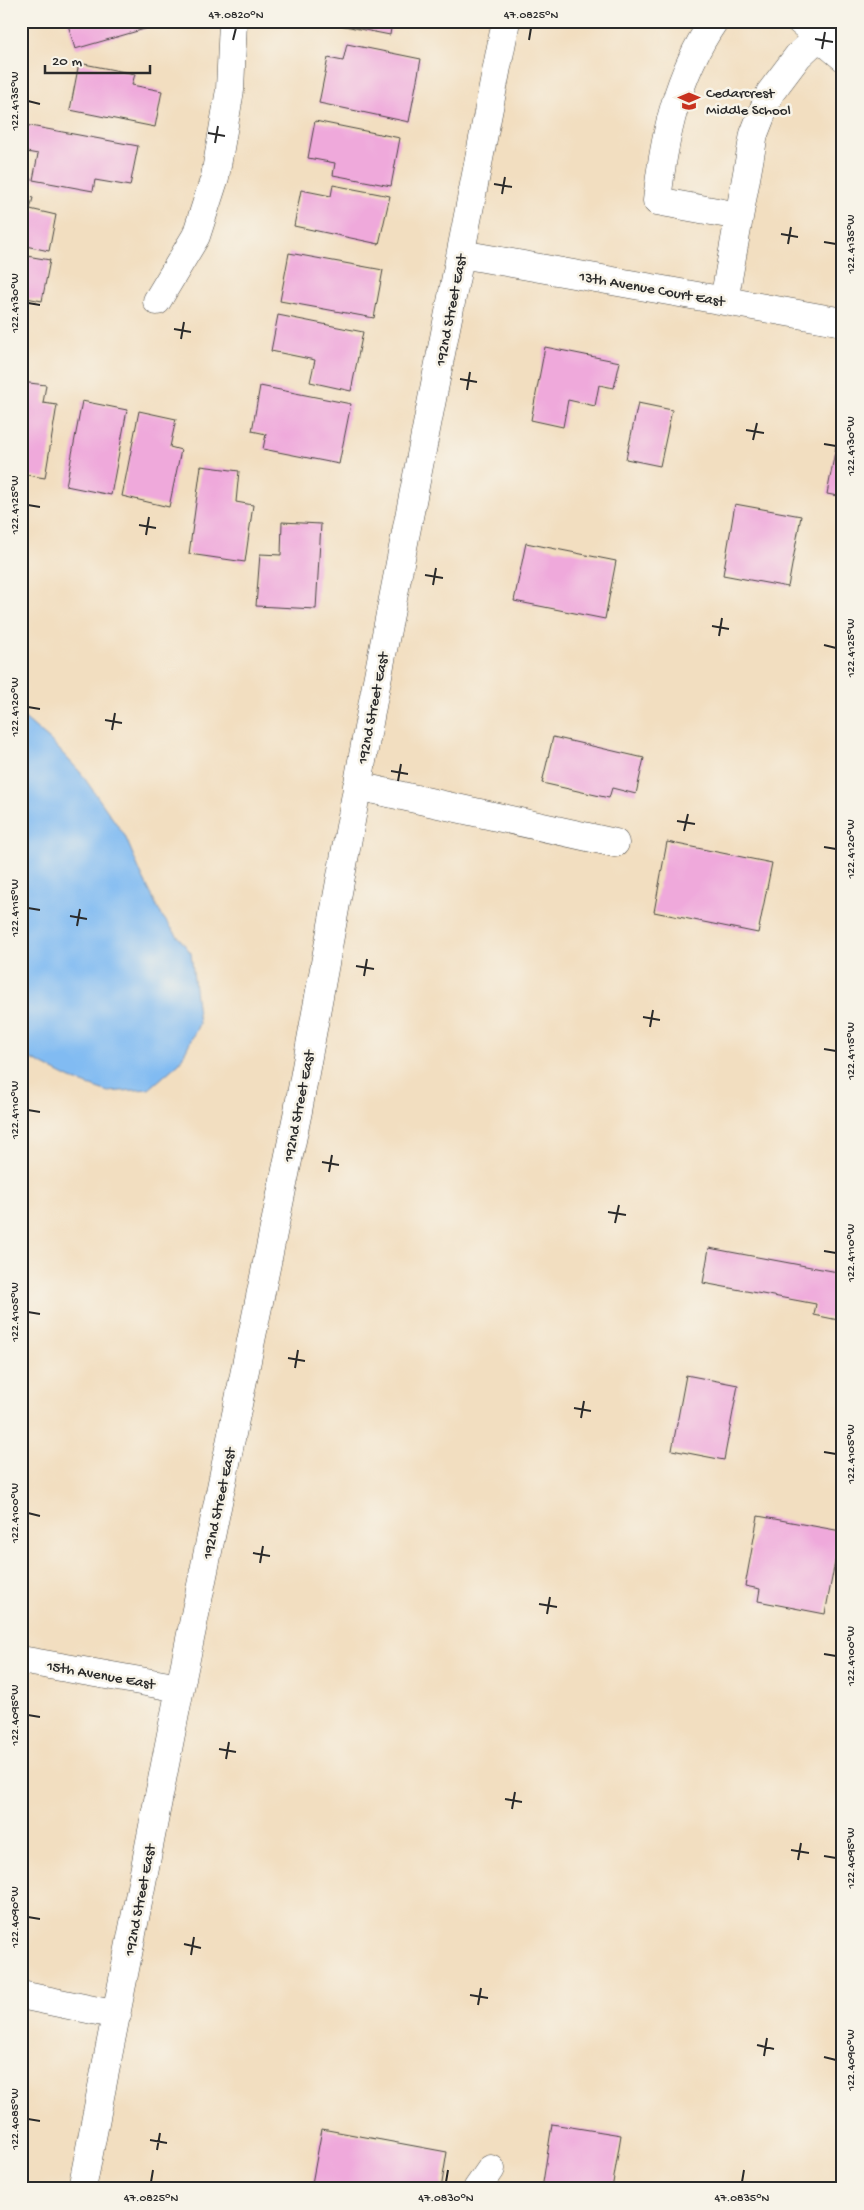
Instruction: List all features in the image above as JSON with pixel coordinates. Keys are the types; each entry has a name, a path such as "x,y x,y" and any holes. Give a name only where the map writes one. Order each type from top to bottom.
{"street":[{"path":"157,300 196,236 215,176 230,90 232,21"},
{"name":"192nd Street East","path":"87,2188 117,2014 180,1688 298,1111 357,786 506,21"},
{"path":"714,21 695,53 671,112 657,201 739,216"},
{"path":"810,29 828,28 841,21"},
{"path":"724,301 754,134 770,93 798,56 810,29"},
{"path":"810,29 843,57"},
{"name":"13th Avenue Court East","path":"462,254 843,322"},
{"path":"357,786 615,842"},
{"name":"15th Avenue East","path":"21,1660 180,1688"},
{"path":"21,1995 117,2014"}],"water":[{"path":"21,715 51,741 80,772 125,836 162,916 191,953 199,1024 180,1062 149,1089 108,1092 71,1079 21,1054"}],"building":[{"path":"67,21 162,21 162,24 75,49"},
{"path":"319,21 392,21 390,35"},
{"path":"347,44 421,59 409,122 319,103 328,58 343,61"},
{"path":"79,63 135,74 132,85 162,91 155,127 70,110"},
{"path":"315,121 400,138 391,186 333,175 335,163 308,158"},
{"path":"25,125 138,146 130,186 95,180 93,191 33,180 38,154 21,151"},
{"path":"333,185 390,196 379,244 294,226 301,190 331,196"},
{"path":"21,195 33,198 30,209 56,215 49,251 21,245"},
{"path":"289,253 383,270 374,318 280,301"},
{"path":"21,255 50,260 42,301 21,297"},
{"path":"278,315 363,332 351,391 310,382 315,360 271,351"},
{"path":"545,347 620,362 614,388 599,385 595,406 568,400 563,427 531,420"},
{"path":"21,382 46,385 43,403 57,405 45,478 21,474"},
{"path":"260,386 351,404 339,464 263,449 266,434 252,431"},
{"path":"82,401 127,410 111,495 66,486"},
{"path":"638,403 672,410 660,466 626,459"},
{"path":"139,411 176,419 170,447 181,450 169,507 122,496"},
{"path":"838,436 843,437 843,497 827,494"},
{"path":"201,466 239,471 236,502 253,505 245,562 189,554"},
{"path":"735,504 801,516 788,587 723,575"},
{"path":"282,522 321,524 316,609 256,606 260,554 281,555"},
{"path":"526,543 616,561 605,619 514,601"},
{"path":"553,737 644,758 636,794 612,788 609,798 542,783"},
{"path":"667,842 772,863 758,933 654,912"},
{"path":"709,1248 843,1273 843,1321 814,1315 816,1304 703,1283"},
{"path":"686,1375 738,1385 724,1460 672,1450"},
{"path":"758,1516 841,1531 825,1614 758,1601 760,1589 745,1586"},
{"path":"552,2124 621,2135 612,2189 542,2189"},
{"path":"322,2129 447,2152 441,2189 311,2189"}],"place":[{"name":"Cedarcrest Middle School","path":"689,101"}]}
